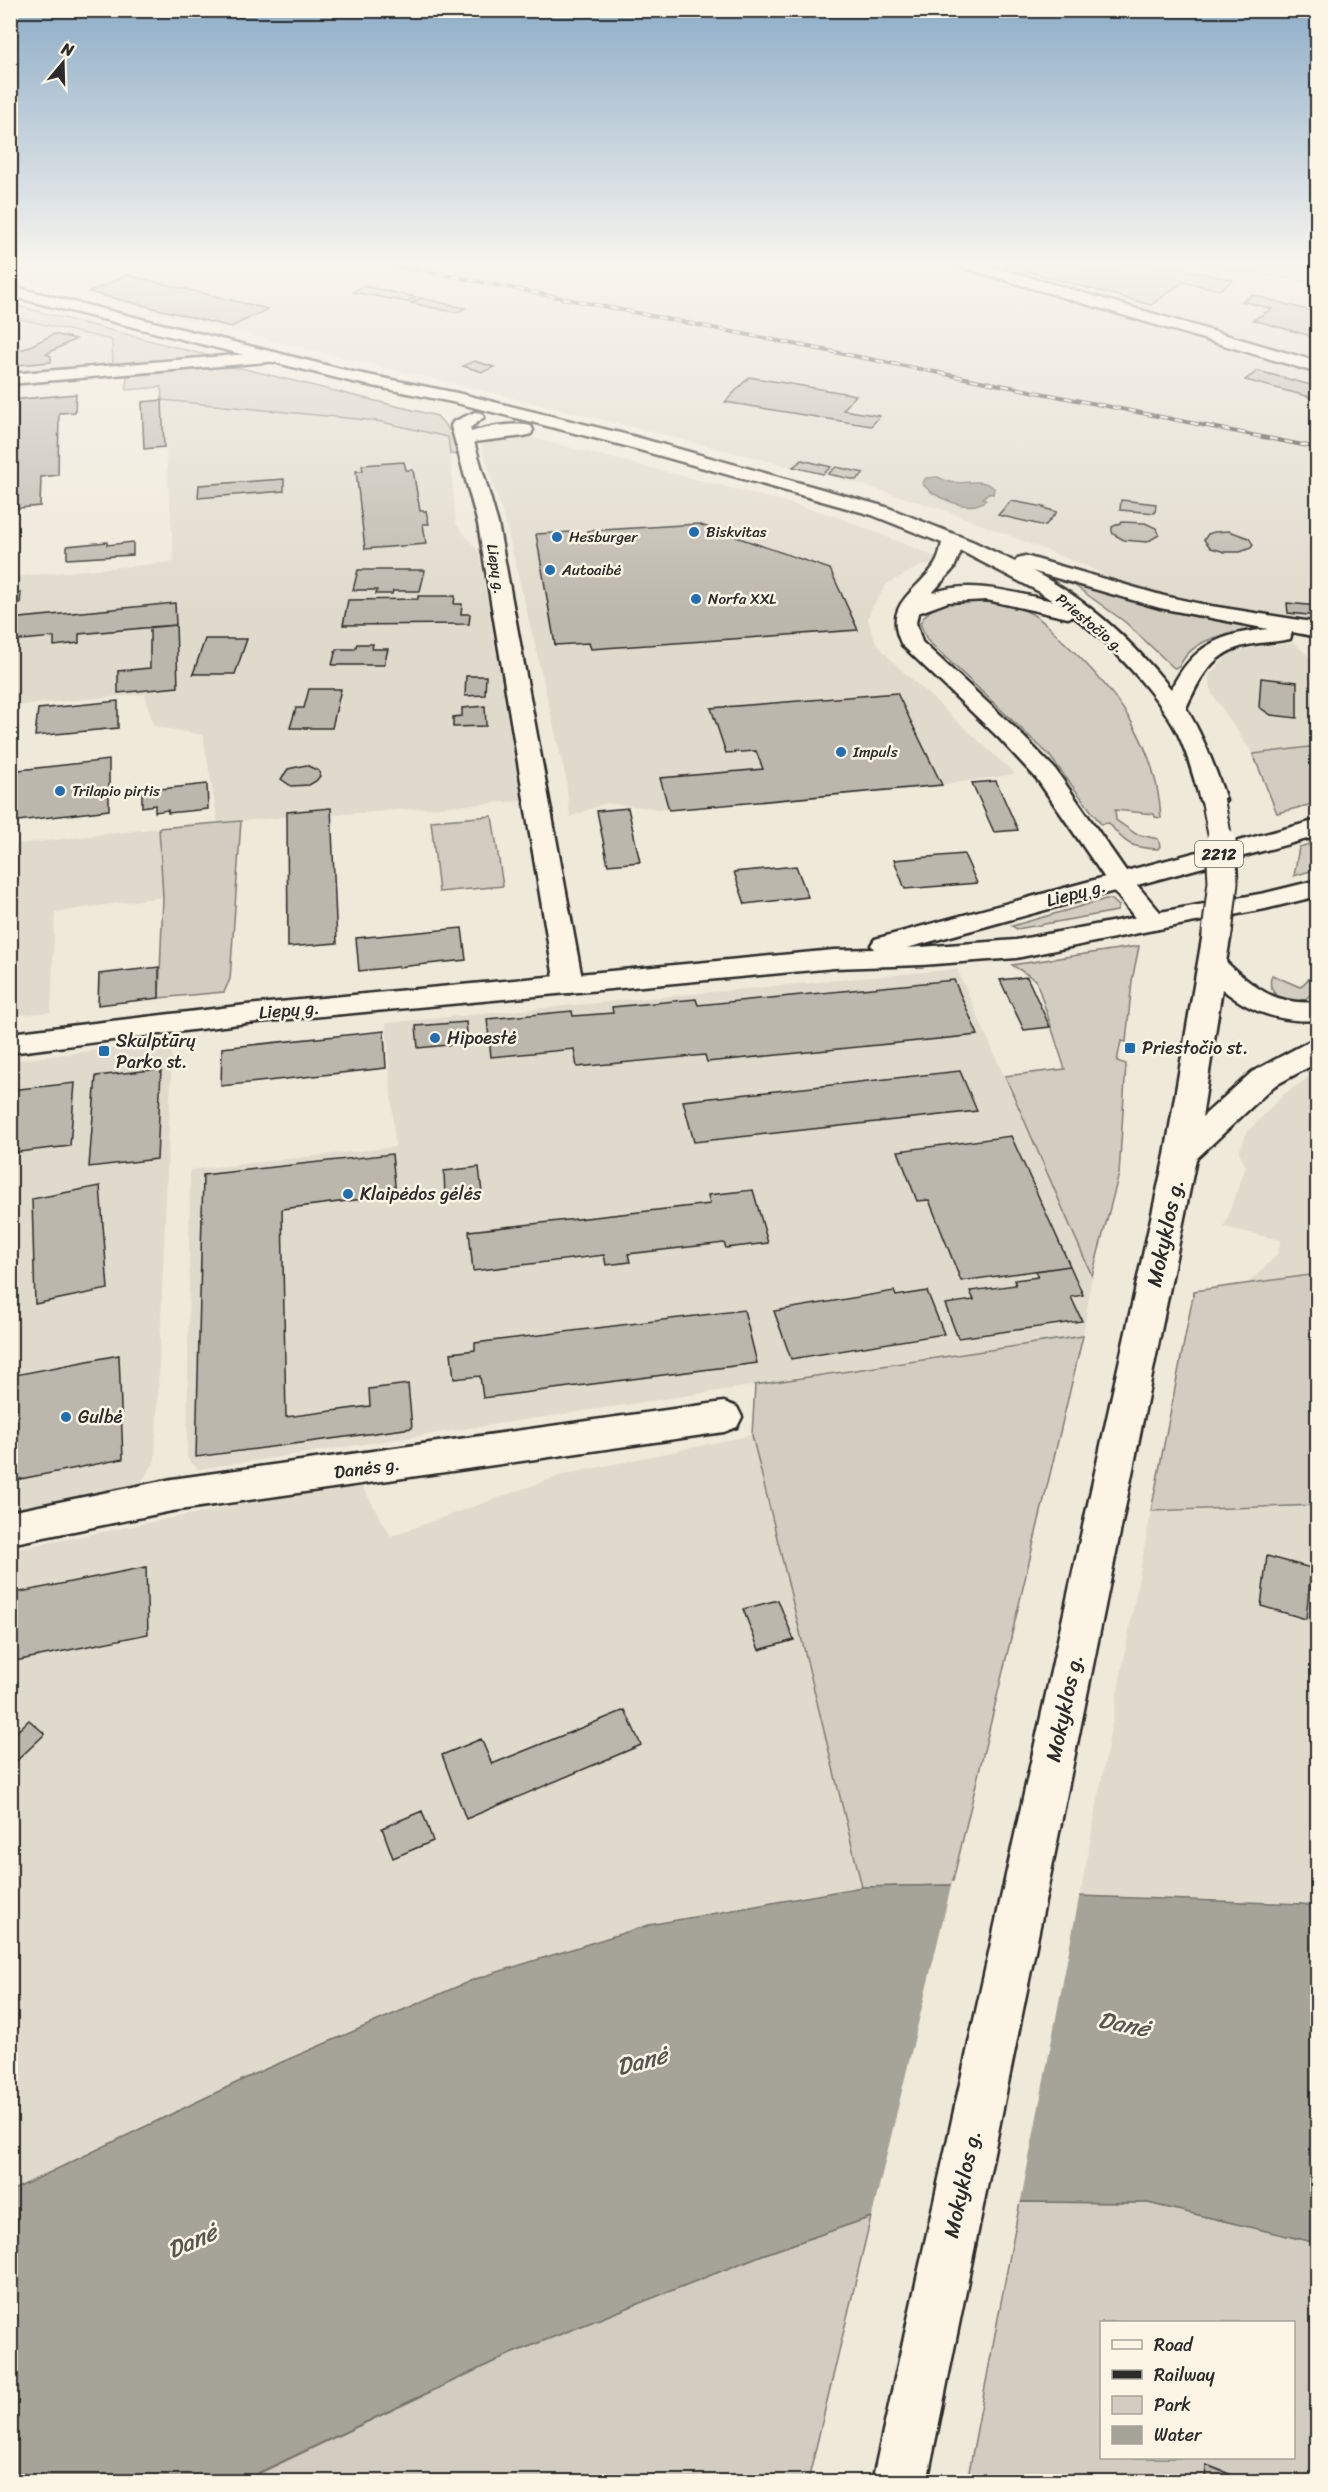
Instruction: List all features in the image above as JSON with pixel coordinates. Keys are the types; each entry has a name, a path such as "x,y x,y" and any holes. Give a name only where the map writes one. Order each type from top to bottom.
{"main road":[{"name":"Priestočio g.","path":"362,380 444,409 470,428 524,430 610,450 769,480"},
{"name":"Priestočio g.","path":"368,380 493,407 625,440 879,511 960,544 1044,585 1087,616 1142,668 1174,708 1193,742 1213,800 1222,837 1223,902 1217,933"},
{"path":"470,428 493,407"},
{"name":"Liepų g.","path":"470,428 569,984"},
{"path":"1153,922 1120,881 1047,774 913,645 905,634 904,622 909,609 960,544 1160,602 1317,632"},
{"path":"909,609 945,596 987,594 1087,616"},
{"path":"1174,708 1196,666 1207,654 1216,649 1267,635 1317,632"},
{"name":"Liepų g.","path":"834,959 1317,828"},
{"name":"Liepų g.","path":"10,1042 237,1015 834,959 922,956 1016,949 1317,888"},
{"name":"Mokyklos g.","path":"899,2481 1181,1155 1217,933"},
{"path":"1212,964 1244,993 1270,1007 1307,1012 1317,1011"},
{"path":"1181,1155 1263,1080 1317,1049"},
{"name":"Danės g.","path":"10,1528 172,1495 724,1417"}],"shaded area":[{"path":"439,380 1317,380 1317,622 1227,611 1139,590 1114,581 1089,567 947,511 863,485"},
{"path":"162,400 377,421 449,437 456,524 479,552 522,801 332,815 331,808 287,812 287,817 218,823 203,735 153,726 145,694 11,706 11,577 174,562"},
{"path":"520,435 838,517 936,557 939,561 935,565 920,566 887,584 870,611 868,618 872,633 877,644 894,663 1015,774 942,785 669,810 605,803 570,817 566,779 507,528 482,448 486,440"},
{"path":"1294,643 1317,664 1317,746 1253,754 1212,694 1208,676 1230,653 1260,646"},
{"path":"159,828 163,897 55,912 51,1012 11,1016 10,845"},
{"path":"957,969 1092,1276 1083,1336 198,1469 187,1458 190,1170 395,1147 386,1023"},
{"path":"171,1041 155,1461 140,1484 11,1511 10,1061"},
{"path":"1317,1072 1317,1274 1245,1286 1277,1255 1281,1240 1224,1227 1246,1166 1239,1152 1247,1132 1284,1094"},
{"path":"752,1435 862,1887 649,1925 475,1979 261,2071 11,2191 11,1550 359,1481 391,1536 562,1475"},
{"path":"1317,1505 1317,1907 1303,1904 1080,1896 1151,1511"}],"green space":[{"path":"127,380 291,380 437,416 458,440 462,455 450,454 448,437 377,421 162,400 161,387 126,390"},
{"path":"1067,580 1149,605 1250,626 1253,629 1211,639 1192,650 1179,667 1174,668 1125,622"},
{"path":"978,599 978,602 1016,607 1039,618 1085,663 1118,701 1132,722 1152,767 1161,818 1155,817 1154,814 1115,810 1116,820 1136,834 1158,839 1160,846 1158,849 1129,844 1109,823 1101,824 1049,755 927,640 920,623 937,606 953,601"},
{"path":"1317,746 1317,803 1277,813 1253,754"},
{"path":"492,816 503,886 439,892 431,821"},
{"path":"241,821 230,979 224,992 159,998 163,897 159,828"},
{"path":"1317,842 1317,869 1294,876 1299,847"},
{"path":"1111,899 1119,906 1117,911 1017,929 1012,926"},
{"path":"1139,946 1132,981 1126,1042 1121,1041 1117,1061 1126,1064 1119,1174 1092,1276 1005,1076 1065,1069 1036,980 1012,965"},
{"path":"1317,971 1317,992 1299,1001 1285,1000 1280,997 1275,993 1270,982 1272,975 1300,987"},
{"path":"1317,1274 1317,1505 1151,1511 1194,1291"},
{"path":"1083,1336 952,1885 862,1887 752,1435 755,1385"},
{"path":"1020,2202 1148,2203 1317,2243 1317,2481 1249,2481 1207,2465 1205,2481 967,2482"},
{"path":"871,2217 808,2481 241,2482 510,2354 762,2255"}],"water":[{"path":"938,477 950,482 984,483 994,488 993,494 988,493 983,498 986,500 979,504 962,505 952,502 934,494 922,483 926,478"},
{"name":"Danė","path":"952,1885 1080,1896 1303,1904 1317,1907 1317,2243 1148,2203 944,2201 871,2217 762,2255 510,2354 241,2481 11,2482 11,2191 261,2071 475,1979 649,1925 862,1887"}],"pier":[{"path":"952,1882 1080,1893 1020,2205 944,2204 871,2220"}],"building":[{"path":"746,380 769,380 856,395 843,410 880,416 871,426 725,402"},
{"path":"1246,380 1293,380 1318,387 1318,399"},
{"path":"76,394 75,412 59,413 58,475 41,477 40,506 10,509 10,400"},
{"path":"162,400 164,447 144,449 142,402"},
{"path":"802,460 831,467 823,474 793,467"},
{"path":"404,462 406,470 413,470 420,511 426,511 429,524 423,524 426,544 365,549 356,471 363,471 362,465"},
{"path":"836,467 864,473 856,480 828,474"},
{"path":"284,479 284,491 198,498 199,485"},
{"path":"1121,500 1156,504 1155,513 1120,510"},
{"path":"1011,501 1045,507 1043,508 1057,512 1045,526 998,515"},
{"path":"1122,522 1145,523 1156,528 1159,535 1147,542 1124,540 1112,531 1112,527"},
{"name":"Norfa XXL","path":"698,524 830,569 858,630 591,649 589,643 555,645 536,534 572,532 573,542 588,541 587,531"},
{"path":"1229,531 1249,538 1253,545 1251,548 1240,552 1225,552 1211,548 1204,540 1208,534"},
{"path":"107,542 107,545 133,542 133,555 67,559 67,546"},
{"path":"358,570 425,570 420,591 393,591 392,594 376,594 377,590 353,590"},
{"path":"21,593 20,603 10,604 10,594"},
{"path":"418,596 455,596 454,604 462,604 461,614 470,614 469,624 343,625 348,600 418,599"},
{"path":"175,603 176,625 79,634 79,643 54,646 54,637 10,641 10,619"},
{"path":"1287,603 1318,606 1318,616 1288,613"},
{"path":"176,625 178,687 118,693 118,671 150,668 150,627"},
{"path":"205,639 247,639 235,674 193,674"},
{"path":"357,644 373,644 372,649 388,649 384,665 332,665 336,649 355,649"},
{"path":"466,676 486,676 485,695 465,696"},
{"path":"1261,678 1297,682 1297,718 1271,715 1259,707"},
{"path":"309,689 341,689 332,728 290,728 296,708 304,708"},
{"name":"Impuls","path":"897,693 942,785 669,810 660,778 763,769 756,751 726,753 711,708"},
{"path":"118,701 118,728 35,736 38,709"},
{"path":"485,706 486,726 453,727 453,717 462,716 462,708"},
{"name":"Trilapio pirtis","path":"109,760 109,810 10,822 10,771"},
{"path":"306,765 319,771 320,776 309,785 291,786 281,779 288,769"},
{"path":"996,781 1018,830 994,832 972,783"},
{"path":"207,784 208,809 168,813 168,810 155,812 155,805 142,807 142,791"},
{"path":"331,808 337,943 288,947 287,812"},
{"path":"628,808 640,862 608,865 597,811"},
{"path":"964,854 977,883 905,889 894,860"},
{"path":"796,866 808,897 745,904 734,872"},
{"path":"462,928 466,960 359,971 356,938"},
{"path":"159,967 159,998 98,1005 99,974"},
{"path":"1027,977 1050,1027 1024,1030 1000,980"},
{"path":"954,980 978,1035 707,1062 705,1055 577,1067 574,1049 491,1057 487,1019 572,1011 573,1016 613,1013 612,1007 696,999 698,1005"},
{"path":"466,1022 468,1043 418,1048 416,1026"},
{"path":"384,1031 386,1068 221,1086 222,1048"},
{"path":"161,1069 157,1159 89,1167 96,1076"},
{"path":"960,1071 977,1111 694,1142 683,1101"},
{"path":"75,1083 70,1146 10,1153 10,1090"},
{"path":"1011,1136 1070,1266 961,1281 929,1200 917,1201 898,1151"},
{"path":"392,1154 396,1195 282,1209 286,1417 370,1406 369,1389 408,1384 412,1428 196,1457 203,1175"},
{"path":"479,1167 482,1193 445,1197 444,1171"},
{"path":"100,1186 108,1289 35,1304 32,1199"},
{"path":"753,1190 768,1243 726,1248 724,1243 628,1254 630,1262 606,1265 604,1255 473,1271 469,1231 710,1204 708,1195"},
{"path":"1070,1266 1083,1295 1071,1297 1082,1321 958,1338 945,1304 974,1300 970,1291 1016,1285 1014,1280 1038,1277 1036,1271"},
{"path":"894,1291 896,1296 927,1291 944,1334 791,1359 774,1311"},
{"path":"744,1310 757,1363 483,1398 480,1376 454,1379 451,1353 475,1350 475,1343"},
{"name":"Gulbė","path":"119,1355 123,1459 10,1481 10,1376"},
{"path":"1267,1556 1311,1568 1306,1619 1261,1606"},
{"path":"146,1567 148,1634 10,1662 10,1594"},
{"path":"778,1600 794,1640 759,1650 743,1609"},
{"path":"625,1710 641,1745 466,1819 442,1755 481,1739 492,1764"},
{"path":"29,1720 45,1734 10,1767 10,1738"},
{"path":"422,1811 433,1841 393,1858 382,1828"},
{"path":"1206,2465 1249,2482 1205,2482"}],"railway":[{"path":"977,380 1318,448"}],"place":[{"name":"Biskvitas","path":"694,532"},
{"name":"Hesburger","path":"557,537"},
{"name":"Autoaibė","path":"550,570"},
{"name":"Norfa XXL","path":"696,599"},
{"name":"Impuls","path":"841,752"},
{"name":"Trilapio pirtis","path":"60,791"},
{"name":"Hipoestė","path":"435,1038"},
{"name":"Priestočio st.","path":"1130,1048"},
{"name":"Skulptūrų Parko st.","path":"104,1051"},
{"name":"Klaipėdos gėlės","path":"348,1194"},
{"name":"Gulbė","path":"66,1417"}]}
